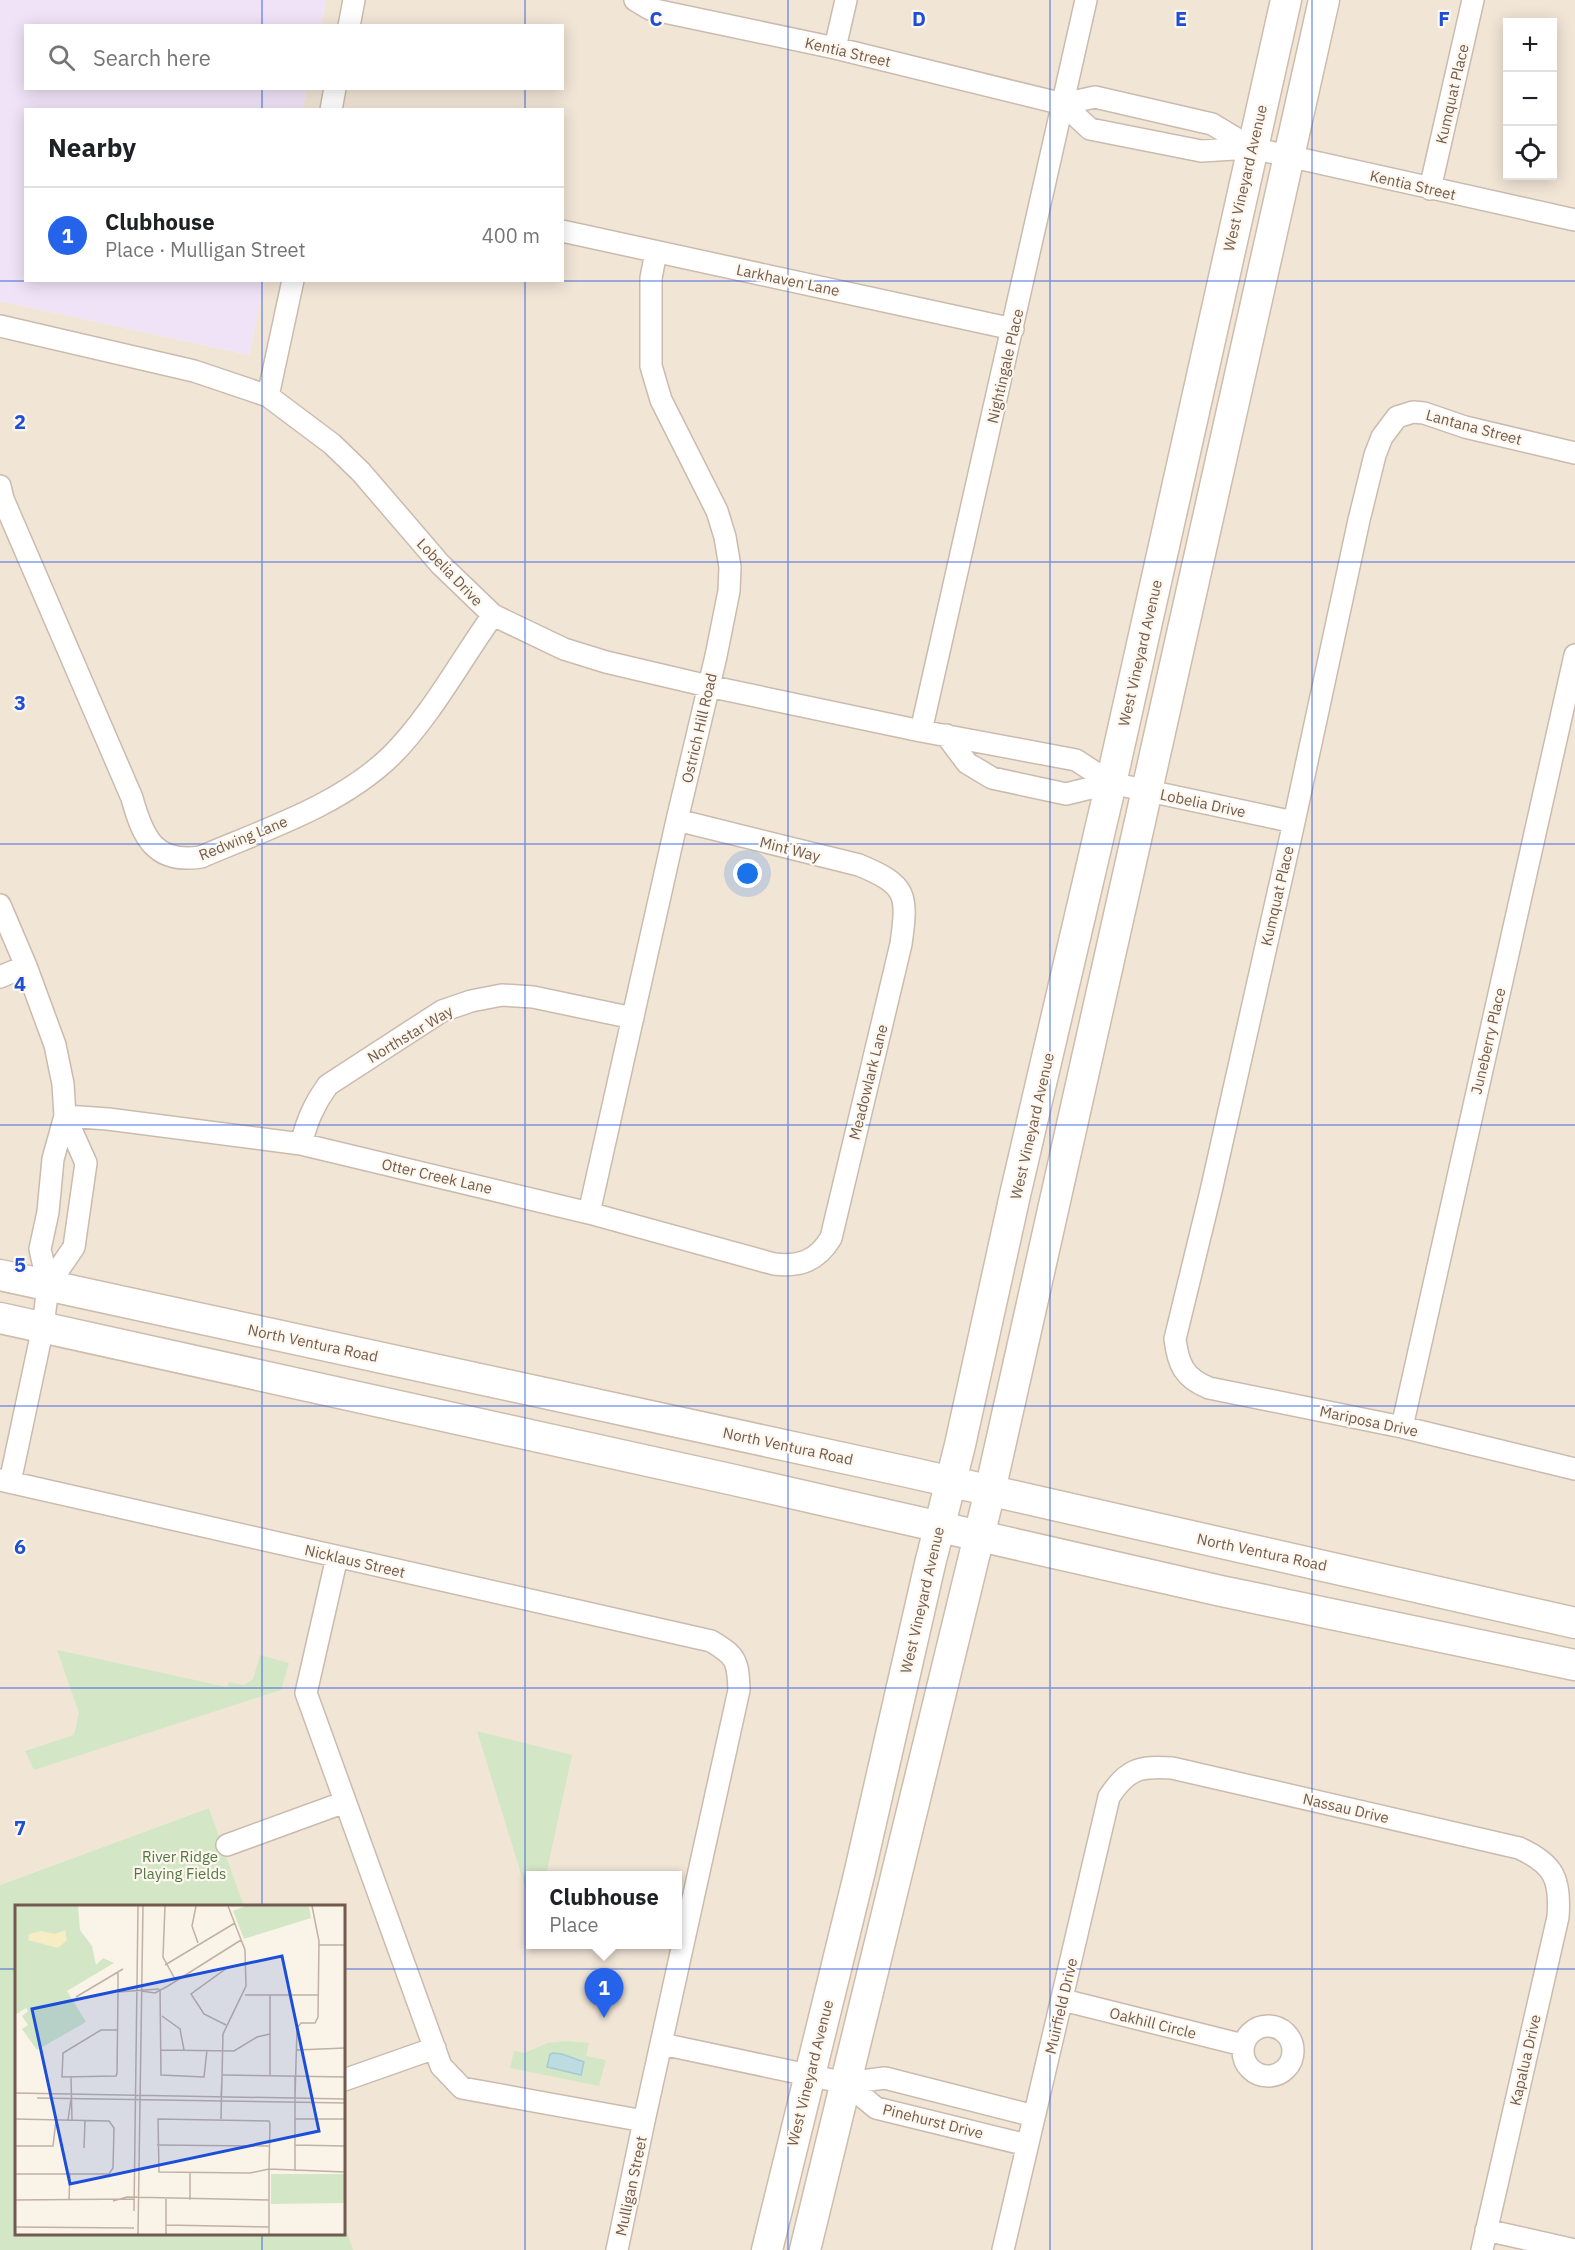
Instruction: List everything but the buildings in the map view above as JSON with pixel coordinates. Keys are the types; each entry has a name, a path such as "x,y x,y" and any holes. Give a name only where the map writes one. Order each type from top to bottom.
{"main road":[{"name":"West Vineyard Avenue","path":"767,2250 859,1875 951,1482 1111,783 1286,0"},
{"path":"805,2250 990,1491 1324,0"},
{"name":"North Ventura Road","path":"0,1275 951,1482 1575,1623"},
{"path":"0,1318 940,1526 1221,1591 1575,1665"}],"street":[{"path":"349,24 354,0"},
{"name":"Kentia Street","path":"635,0 660,12 835,48 1063,104 1095,97 1212,124 1252,148"},
{"path":"835,48 846,0"},
{"name":"Nightingale Place","path":"921,731 1086,0"},
{"name":"Kumquat Place","path":"1430,189 1473,0"},
{"path":"331,108 335,90"},
{"name":"Kentia Street","path":"1063,104 1090,129 1201,151 1252,148 1575,220"},
{"name":"Larkhaven Lane","path":"564,231 1013,329"},
{"name":"Ostrich Hill Road","path":"590,1213 729,591 730,567 725,537 717,511 661,400 651,366 651,278 656,252"},
{"path":"267,396 293,282"},
{"name":"Lobelia Drive","path":"0,326 194,371 267,396 297,417 361,472 440,564 493,615 564,649 606,662 708,686 921,731 1076,760 1111,783 1294,822"},
{"name":"Lantana Street","path":"1382,437 1397,417 1413,412 1575,453"},
{"name":"Kumquat Place","path":"1177,1355 1175,1339 1294,822 1359,520 1375,455 1382,437"},
{"name":"Redwing Lane","path":"0,486 3,499 132,798 138,822 148,841 160,852 171,856 188,859 201,857 324,803 362,780 390,757 414,731 493,615"},
{"name":"Juneberry Place","path":"1402,1427 1575,654"},
{"name":"Lobelia Drive","path":"946,735 967,763 992,778 1066,794 1111,783"},
{"name":"Mint Way","path":"677,820 859,865 884,875 898,887"},
{"name":"Meadowlark Lane","path":"803,1263 810,1261 824,1249 831,1238 902,944 905,918 904,896 898,887"},
{"path":"0,904 26,966 54,1045 63,1084 65,1116 53,1159 48,1212 40,1249 48,1285 43,1327 5,1481"},
{"path":"0,977 26,966"},
{"name":"Northstar Way","path":"302,1144 307,1121 315,1103 328,1085 442,1011 471,1000 502,995 533,997 633,1018"},
{"path":"48,1285 74,1246 86,1163 65,1116"},
{"name":"Otter Creek Lane","path":"65,1116 108,1119 302,1144 590,1213 774,1264 791,1266 803,1263"},
{"name":"Mariposa Drive","path":"1177,1355 1183,1369 1196,1382 1209,1388 1402,1427 1575,1469"},
{"name":"Nicklaus Street","path":"5,1481 711,1641"},
{"path":"337,1557 306,1693 441,2066 462,2088 644,2121"},
{"name":"Mulligan Street","path":"617,2250 739,1690 738,1671 732,1654 711,1641"},
{"name":"Nassau Drive","path":"1132,1771 1152,1767 1172,1768 1519,1848 1539,1857 1551,1871"},
{"name":"Muirfield Drive","path":"1002,2250 1063,2000 1109,1797 1118,1782 1132,1771"},
{"path":"227,1845 345,1802"},
{"name":"Kapalua Drive","path":"1484,2240 1558,1917 1560,1894 1551,1871"},
{"name":"Oakhill Circle","path":"1063,2000 1243,2045"},
{"name":"Pinehurst Drive","path":"662,2044 846,2083 885,2078 1034,2116"},
{"path":"345,2080 435,2049"},
{"name":"Pinehurst Drive","path":"846,2083 876,2108 1027,2145"},
{"path":"1484,2240 1575,2250"}],"shaded area":[{"path":"0,0 326,0 321,24 24,24 24,90 307,90 302,108 24,108 24,282 265,282 249,355 0,301"},
{"path":"326,0 1575,0 1575,2250 119,2250 345,2235 345,1905 244,1905 209,1808 0,1885 0,301 249,355 265,282 564,282 564,108 302,108 307,90 564,90 564,24 321,24"}],"green space":[{"path":"57,1650 227,1687 229,1682 244,1685 253,1679 260,1655 289,1663 281,1690 34,1770 25,1751 74,1735 79,1713"},
{"path":"477,1731 572,1755 547,1871 526,1871 526,1890"},
{"name":"River Ridge Playing Fields","path":"209,1808 244,1905 15,1905 15,2235 345,2235 345,2226 353,2250 0,2250 0,1885"},
{"path":"566,2041 589,2043 586,2056 606,2060 599,2086 510,2068 514,2051 524,2053 548,2043"}],"water":[{"path":"550,2054 584,2062 581,2075 547,2067"}],"place":[{"name":"Clubhouse","path":"604,2018"}]}
